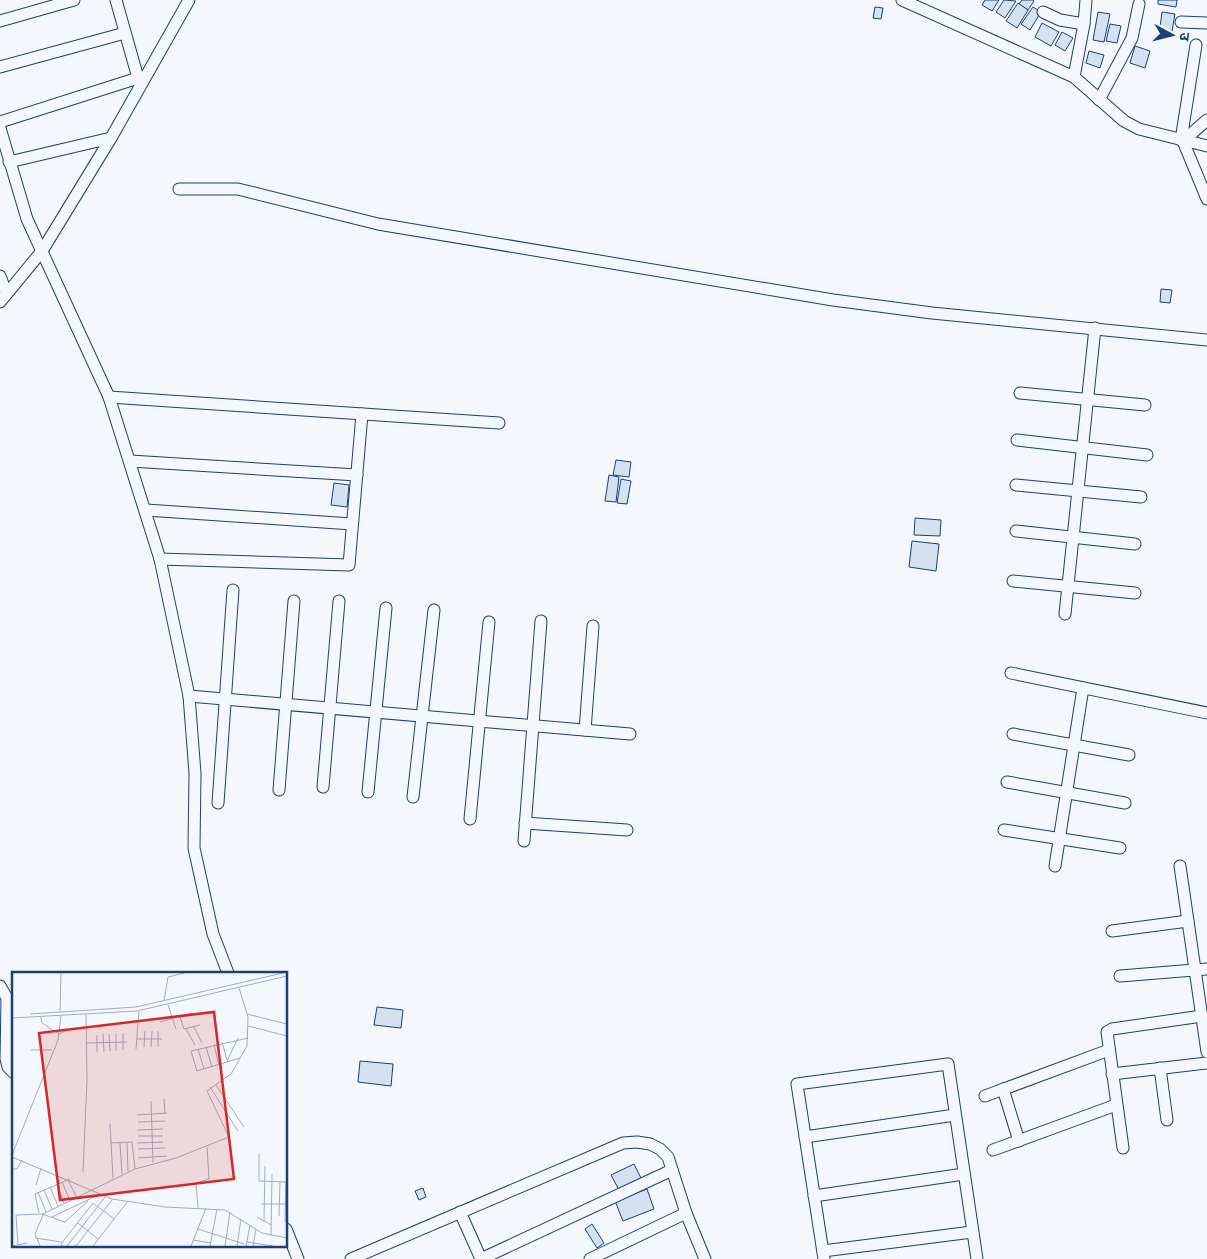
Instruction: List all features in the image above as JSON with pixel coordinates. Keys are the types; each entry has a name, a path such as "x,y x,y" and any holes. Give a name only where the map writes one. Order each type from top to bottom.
{"street":[{"path":"0,21 74,0"},
{"path":"116,0 140,82"},
{"path":"3,297 42,250 111,138 140,82 189,0"},
{"path":"902,0 1074,77 1124,121 1139,129 1207,146"},
{"path":"1074,77 1084,24 1086,0"},
{"path":"1099,100 1132,38 1138,4"},
{"path":"1043,12 1060,20 1084,24"},
{"path":"1181,22 1207,23"},
{"path":"0,67 125,33"},
{"path":"1196,45 1182,141 1207,199"},
{"path":"0,122 140,82"},
{"path":"1182,141 1207,120"},
{"path":"0,128 27,219 109,398 160,559 189,696 195,773 194,848 213,934 228,972"},
{"path":"9,162 111,138"},
{"path":"179,189 238,189 378,224 833,300 932,313 1207,340"},
{"path":"0,276 3,297"},
{"path":"1065,614 1095,328"},
{"path":"1020,392 1144,405"},
{"path":"109,398 500,424"},
{"path":"160,559 349,564 362,414"},
{"path":"1017,440 1147,455"},
{"path":"130,461 357,475"},
{"path":"1016,485 1141,496"},
{"path":"146,510 352,524"},
{"path":"1016,531 1134,544"},
{"path":"1013,581 1135,593"},
{"path":"218,803 233,590"},
{"path":"278,790 294,601"},
{"path":"323,787 339,601"},
{"path":"368,792 386,608"},
{"path":"413,797 434,610"},
{"path":"524,841 531,725 541,621"},
{"path":"470,819 488,622"},
{"path":"585,730 593,626"},
{"path":"1012,673 1207,713"},
{"path":"1055,866 1083,688"},
{"path":"189,696 630,734"},
{"path":"1013,734 1129,755"},
{"path":"1007,782 1125,803"},
{"path":"525,823 627,830"},
{"path":"1004,830 1120,848"},
{"path":"1180,866 1207,1052"},
{"path":"1112,931 1188,921"},
{"path":"1120,976 1207,969"},
{"path":"0,986 7,998 6,1060 8,1067 12,1071"},
{"path":"1123,1148 1107,1032 1112,1029 1202,1016"},
{"path":"985,1096 1109,1050"},
{"path":"1112,1074 1207,1063"},
{"path":"972,1232 823,1255 797,1084 948,1064 977,1259"},
{"path":"1160,1068 1167,1120"},
{"path":"1003,1089 1019,1141"},
{"path":"993,1150 1116,1105"},
{"path":"805,1137 956,1115"},
{"path":"351,1259 623,1143 637,1142 660,1149 668,1157 686,1213 705,1259"},
{"path":"460,1212 481,1259 672,1170"},
{"path":"814,1196 964,1174"},
{"path":"590,1259 686,1213"},
{"path":"288,1234 298,1259"}],"building":[{"path":"985,0 999,0 992,11 982,5"},
{"path":"1004,0 1016,1 1005,18 996,12"},
{"path":"1022,0 1034,1 1028,10 1019,4"},
{"path":"1158,0 1177,0 1176,7 1158,4"},
{"path":"1018,3 1028,10 1017,28 1006,21"},
{"path":"875,7 883,8 881,19 873,18"},
{"path":"1033,7 1041,12 1030,30 1021,24"},
{"path":"1098,12 1110,14 1104,42 1093,40"},
{"path":"1162,12 1175,14 1171,37 1159,35"},
{"path":"1042,23 1059,32 1051,46 1035,37"},
{"path":"1110,24 1121,26 1117,43 1106,41"},
{"path":"1062,32 1073,38 1065,51 1055,45"},
{"path":"1135,46 1150,51 1145,68 1130,63"},
{"path":"1089,51 1104,55 1100,68 1086,63"},
{"path":"1161,289 1172,290 1170,303 1160,302"},
{"path":"616,460 631,462 629,477 613,475"},
{"path":"609,475 619,477 616,502 605,501"},
{"path":"621,479 631,481 627,504 617,503"},
{"path":"334,483 349,485 347,507 331,505"},
{"path":"915,518 941,520 940,536 914,535"},
{"path":"912,541 939,544 936,571 909,567"},
{"path":"377,1007 403,1010 401,1028 374,1025"},
{"path":"360,1061 393,1064 391,1086 358,1082"},
{"path":"634,1164 641,1178 619,1190 611,1175"},
{"path":"423,1188 426,1197 419,1200 415,1191"},
{"path":"647,1189 654,1209 623,1221 615,1201"},
{"path":"592,1224 604,1243 597,1248 585,1229"}]}
